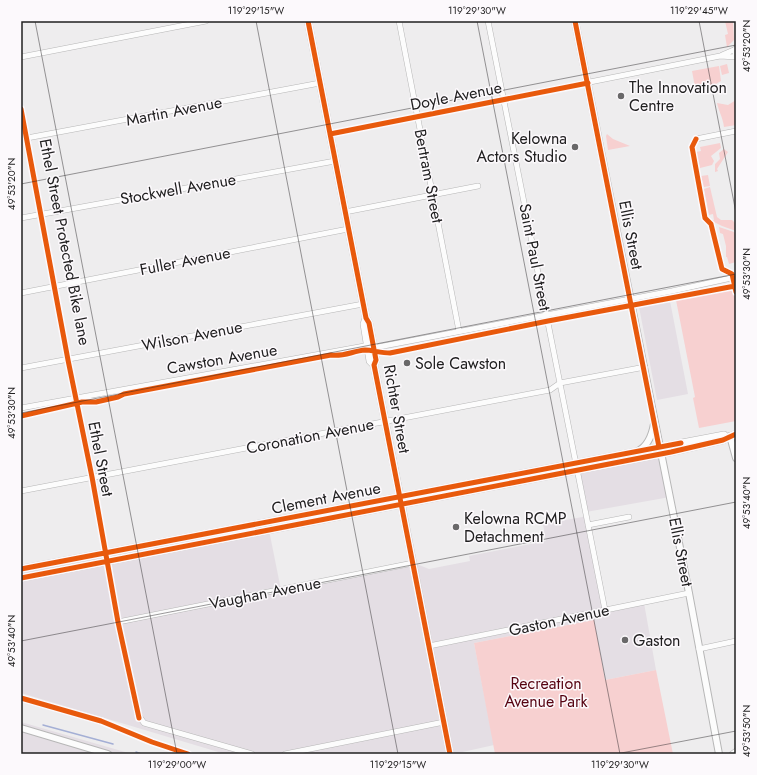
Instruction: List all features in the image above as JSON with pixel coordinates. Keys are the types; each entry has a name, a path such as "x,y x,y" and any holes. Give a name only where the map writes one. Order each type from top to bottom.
{"main road":[{"name":"Richter Street","path":"308,21 363,304 366,318 369,323 371,346 376,360 374,366 401,500"},
{"name":"Clement Avenue","path":"21,578 401,500 660,450 722,435 733,435"},
{"name":"Clement Avenue","path":"576,466 638,451 660,450"},
{"name":"Clement Avenue","path":"21,569 401,500"}],"street":[{"path":"21,56 206,21"},
{"name":"Bertram Street","path":"399,21 434,195 459,331"},
{"name":"Saint Paul Street","path":"488,21 605,610"},
{"name":"Ellis Street","path":"576,21 689,593 718,754"},
{"name":"Doyle Avenue","path":"330,134 588,83 720,56 736,51"},
{"name":"Doyle Avenue","path":"720,56 736,57"},
{"name":"Martin Avenue","path":"27,138 320,83"},
{"name":"Ethel Street","path":"21,109 40,215 92,477 118,622 140,718 144,723 252,754"},
{"path":"696,138 736,131"},
{"name":"Stockwell Avenue","path":"21,218 335,161"},
{"path":"345,212 478,186"},
{"name":"Fuller Avenue","path":"21,292 348,229"},
{"name":"Cawston Avenue","path":"21,408 459,331 630,299 736,277"},
{"name":"Wilson Avenue","path":"21,368 363,304"},
{"name":"Coronation Avenue","path":"21,491 550,390 560,383 645,367"},
{"path":"638,451 643,448 649,440 654,421"},
{"path":"733,435 736,458"},
{"name":"Richter Street","path":"401,500 450,754"},
{"path":"588,524 629,517"},
{"name":"Vaughan Avenue","path":"118,622 413,563"},
{"name":"Gaston Avenue","path":"429,646 689,593"},
{"path":"699,648 736,642"},
{"path":"285,754 444,722"},
{"path":"21,728 108,754"},
{"path":"732,754 736,751"}],"shaded area":[{"path":"670,301 688,394 657,400 639,307"},
{"path":"659,447 670,497 586,512 575,463"},
{"path":"588,516 606,609 644,603 656,670 605,680 593,620 474,643 494,745 458,754 225,754 21,693 21,573 268,525 281,590 419,565 429,569 470,561 469,556 546,541 543,524"},
{"path":"21,722 132,754 21,754"}],"green space":[{"path":"725,21 733,21 734,40 727,47 725,35 728,34"},
{"path":"727,64 729,73 722,75 720,66"},
{"path":"719,66 721,81 714,85 714,88 703,91 701,88 695,87 692,71"},
{"path":"736,100 736,125 724,127 717,103 728,105"},
{"path":"607,134 613,139 630,146 608,150"},
{"path":"720,143 721,148 711,156 714,161 712,165 700,168 696,152 701,151 700,147"},
{"path":"724,149 728,152 717,169 718,171 715,172 715,164 720,159 719,153"},
{"path":"708,175 710,186 704,187 701,176"},
{"path":"710,187 717,217 721,220 732,220 736,224 736,231 712,221 714,220 713,214 709,215 704,189"},
{"path":"719,227 736,234 736,262 729,264 726,257 726,246 723,234 720,233"},
{"path":"736,287 736,421 699,428 693,398 695,397 676,300"},
{"name":"Recreation Avenue Park","path":"594,620 605,680 656,670 673,754 495,754 474,643"}],"waterway":[{"path":"43,725 113,744"},
{"path":"136,752 141,754"}],"cycle path":[{"path":"308,21 366,318 369,323 376,360 374,365 450,754"},
{"path":"575,21 659,447"},
{"path":"330,134 588,83"},
{"path":"21,109 68,360 92,477 118,622 139,718"},
{"path":"696,139 692,147 705,218 711,224 722,269 732,274 736,292"},
{"path":"21,416 82,402 96,402 118,397 124,394 331,355 340,355 365,350 390,353 548,321 735,286"},
{"path":"21,578 671,452 723,440 736,434"},
{"path":"21,569 681,443"},
{"path":"21,698 101,721 152,742 188,754"}],"place":[{"name":"The Innovation Centre","path":"621,96"},
{"name":"Kelowna Actors Studio","path":"575,147"},
{"name":"Sole Cawston","path":"407,363"},
{"name":"Kelowna RCMP Detachment","path":"456,527"},
{"name":"Gaston","path":"625,640"}]}
